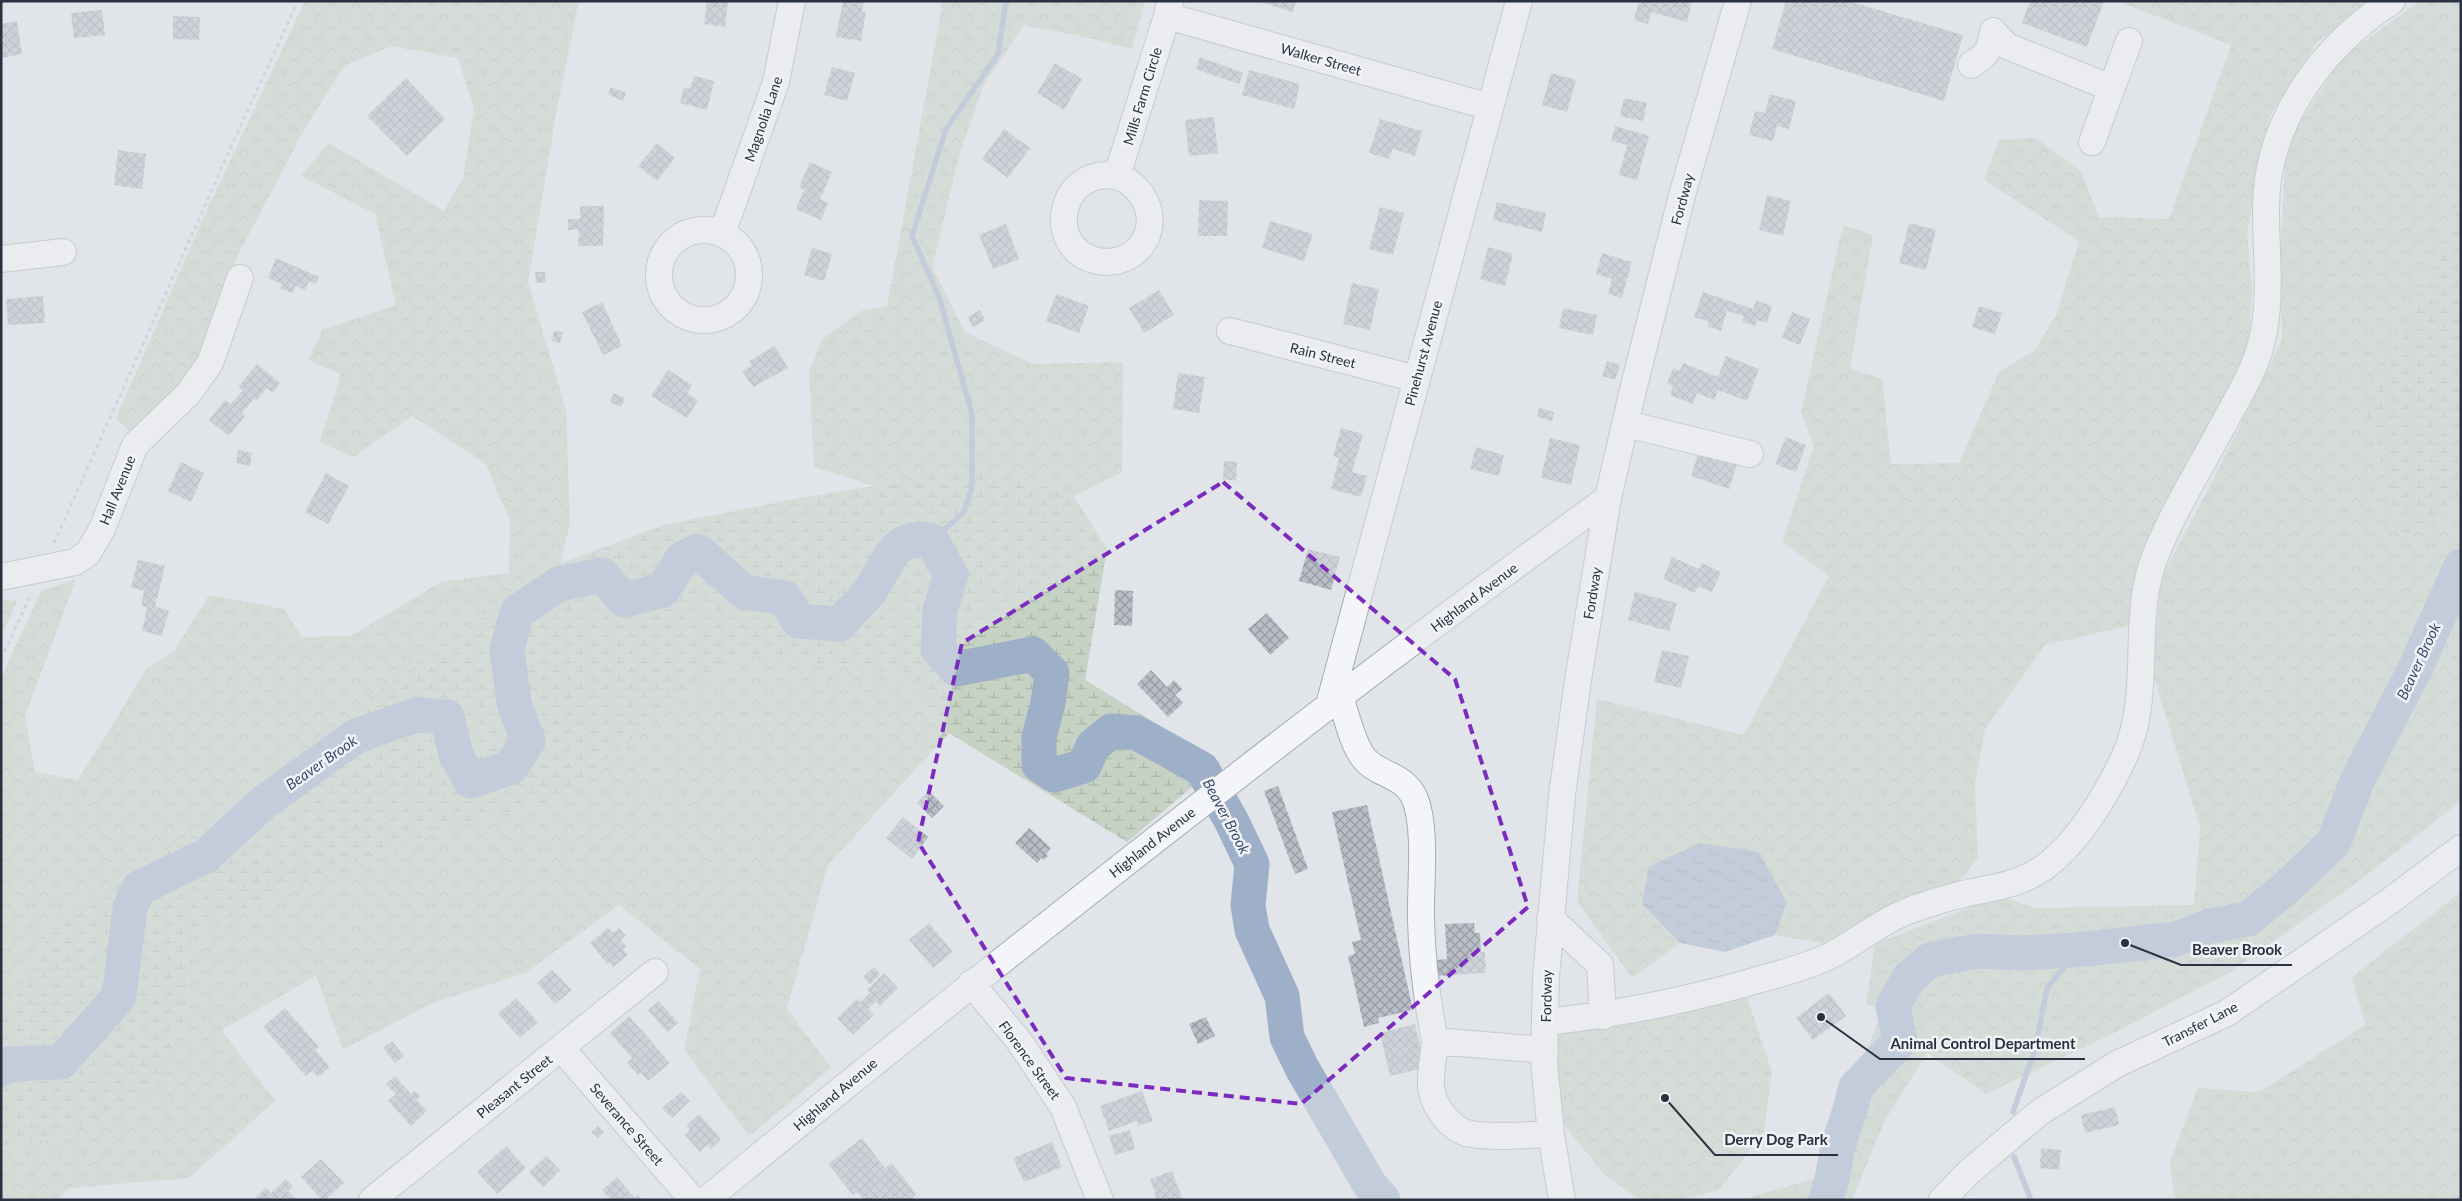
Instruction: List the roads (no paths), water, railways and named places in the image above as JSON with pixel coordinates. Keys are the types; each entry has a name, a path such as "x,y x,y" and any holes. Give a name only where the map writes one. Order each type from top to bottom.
{"street":[{"name":"Magnolia Lane","path":"722,234 776,82 792,1"},
{"name":"Pinehurst Avenue","path":"1334,701 1416,379 1519,1"},
{"name":"Fordway","path":"1562,1200 1551,1134 1545,1050 1546,977 1562,795 1578,680 1608,498 1681,199 1738,1"},
{"path":"1545,1022 1603,1016 1694,997 1811,964 1906,912 1951,897 2006,886 2027,878 2055,860 2109,786 2133,732 2140,692 2146,593 2157,551 2247,381 2260,349 2268,293 2266,209 2268,186 2280,136 2298,97 2324,59 2348,34 2392,1"},
{"name":"Walker Street","path":"1169,8 1490,107"},
{"name":"Mills Farm Circle","path":"1118,176 1169,8"},
{"path":"1971,65 1983,58 1990,48 1993,31 2007,46 2111,88"},
{"path":"2092,142 2129,41"},
{"path":"1,259 63,252"},
{"name":"Hall Avenue","path":"1,577 75,562 88,552 102,529 135,445 188,394 210,364 240,278"},
{"name":"Rain Street","path":"1230,331 1416,379"},
{"path":"1626,424 1750,454"},
{"name":"Highland Avenue","path":"706,1200 971,983 1334,701 1608,498"},
{"path":"1334,701 1364,757 1374,767 1396,777 1415,799 1420,831 1420,919 1425,986 1435,1041 1431,1087 1435,1102 1456,1128 1469,1134 1551,1134"},
{"name":"Transfer Lane","path":"1942,1200 1969,1172 2040,1112 2117,1064 2227,1013 2390,901 2461,848"},
{"path":"1550,918 1600,965 1603,1016"},
{"name":"Pleasant Street","path":"372,1200 655,972"},
{"name":"Florence Street","path":"971,983 1019,1041 1063,1107 1100,1200"},
{"path":"1435,1041 1545,1050"},
{"name":"Severance Street","path":"561,1048 693,1200"}],"water":[{"path":"1699,843 1759,852 1787,903 1775,935 1725,952 1680,943 1642,904 1649,867"}],"waterway":[{"path":"932,541 964,512 972,487 972,414 939,297 912,236 946,129 998,54 1006,1"},
{"name":"Beaver Brook","path":"1,1069 9,1064 61,1062 119,997 130,908 139,888 206,856 264,802 356,736 416,715 447,717 456,755 471,781 511,767 528,741 514,703 507,650 517,612 559,584 602,575 624,600 663,590 682,559 698,551 744,592 785,598 798,621 840,624 869,592 899,546 908,541 919,539 932,541 951,575 940,610 938,649 956,669 1033,654 1052,673 1048,703 1039,737 1039,765 1054,775 1084,766 1093,746 1111,731 1137,733 1202,769 1232,822 1252,864 1248,905 1252,930 1282,996 1287,1037 1302,1068 1370,1185 1383,1200"},
{"name":"Beaver Brook","path":"1826,1200 1838,1146 1856,1087 1900,1041 1893,1006 1909,978 1930,960 1977,951 2021,953 2075,950 2176,939 2210,926 2248,919 2288,886 2334,842 2357,781 2415,669 2461,566"},
{"path":"2013,1112 2035,1050 2047,988 2079,949"},
{"path":"2014,1157 2031,1200"}],"place":[{"name":"Beaver Brook","path":"2125,943"},
{"name":"Animal Control Department","path":"1821,1017"},
{"name":"Derry Dog Park","path":"1665,1098"}]}
